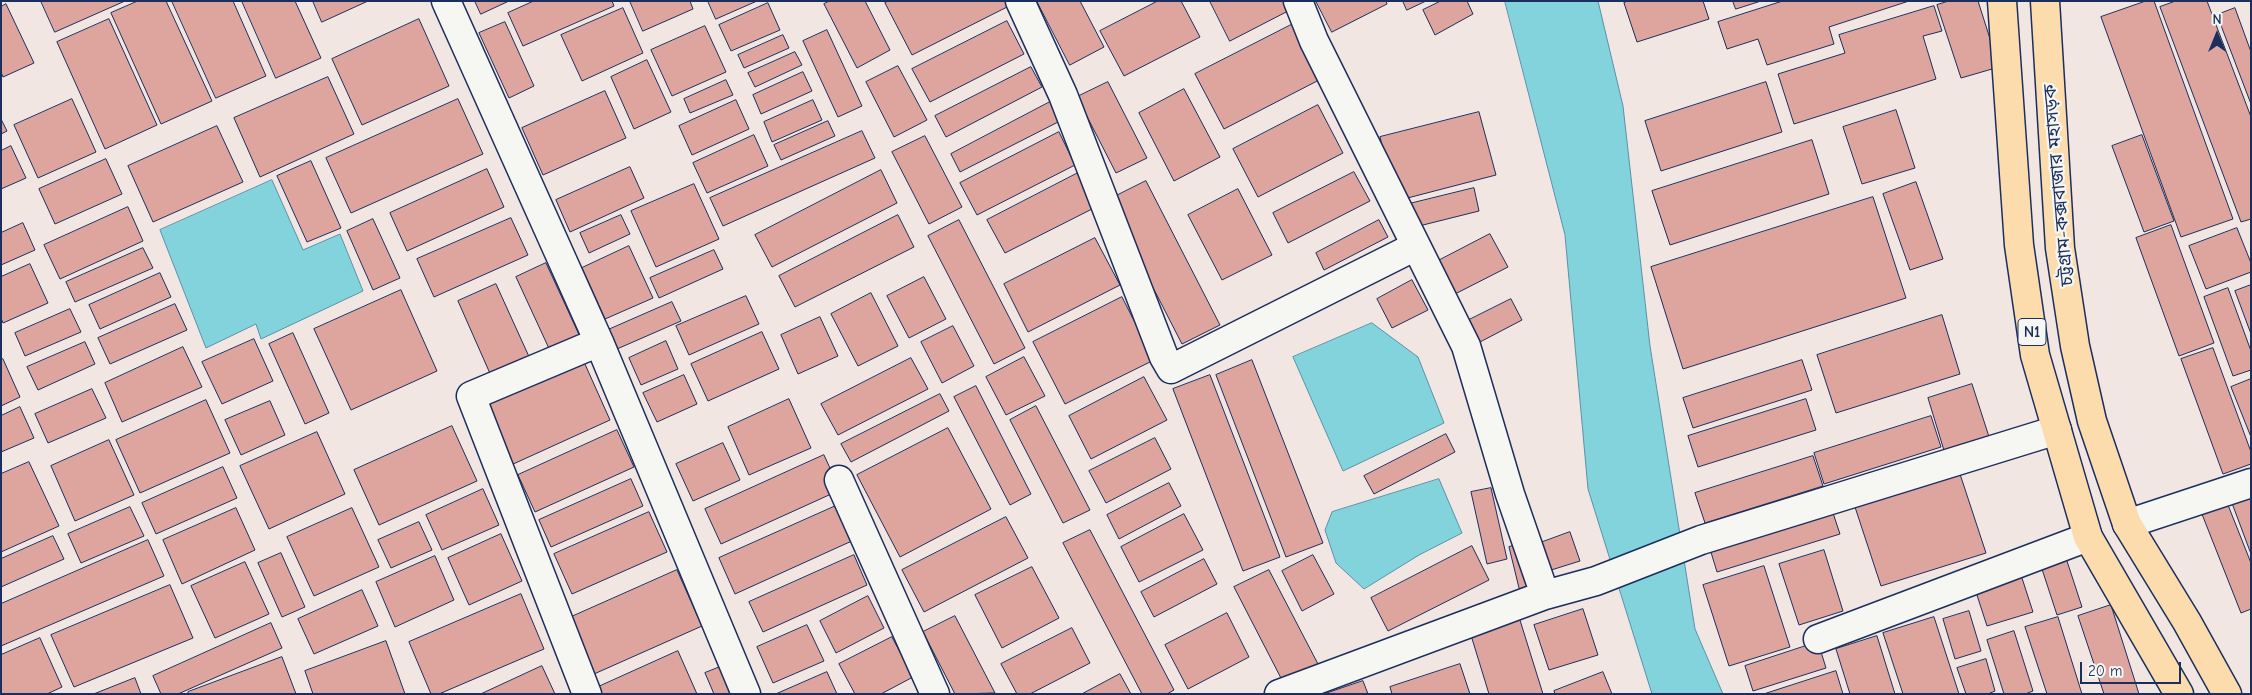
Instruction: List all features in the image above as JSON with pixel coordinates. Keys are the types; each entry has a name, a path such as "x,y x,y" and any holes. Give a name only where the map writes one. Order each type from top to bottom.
{"highway":[{"name":"N1","path":"2002,1 2019,245 2035,355 2088,537 2178,694"},
{"name":"চট্টগ্রাম-কক্সবাজার মহাসড়ক","path":"2045,1 2060,248 2075,346 2092,421 2126,524 2187,622 2227,694"}],"street":[{"path":"446,1 599,342 746,694"},
{"path":"1020,1 1063,95 1164,357 1171,369 1416,246"},
{"path":"1298,1 1314,41 1466,346 1510,494 1545,595"},
{"path":"587,694 471,396 599,342"},
{"path":"1279,694 1545,595 1596,581 1702,540 2057,430"},
{"path":"839,480 935,694"},
{"path":"2126,524 2251,483"},
{"path":"1818,639 2088,537"}],"water":[{"path":"1505,1 1598,1 1623,106 1650,346 1695,629 1723,694 1652,694 1588,489 1565,235"},
{"path":"272,180 303,250 340,234 363,291 261,339 256,324 206,348 160,230"},
{"path":"1372,323 1418,357 1444,423 1343,471 1293,357"},
{"path":"1439,479 1462,533 1419,555 1364,589 1336,563 1325,530 1332,512"}],"building":[{"path":"41,1 125,1 55,32"},
{"path":"138,1 166,1 212,101 161,124 111,13"},
{"path":"172,1 233,1 266,76 216,98"},
{"path":"242,1 295,1 321,58 276,78"},
{"path":"313,1 368,1 322,22"},
{"path":"475,1 509,1 481,14"},
{"path":"534,1 612,1 614,6 523,46 508,13"},
{"path":"630,1 690,1 693,9 643,31"},
{"path":"708,1 757,1 716,19"},
{"path":"830,1 865,1 890,50 857,68 824,4"},
{"path":"889,1 1009,1 1011,5 912,55 885,3"},
{"path":"1037,1 1080,1 1104,47 1070,65"},
{"path":"1158,1 1181,1 1200,37 1124,76 1100,31"},
{"path":"1210,1 1286,1 1290,10 1230,41"},
{"path":"1316,1 1386,1 1387,4 1332,32"},
{"path":"1403,1 1426,1 1407,10"},
{"path":"1441,1 1467,1 1473,14 1435,35 1423,10"},
{"path":"1628,1 1703,1 1709,19 1637,42 1624,3"},
{"path":"1733,1 1761,1 1736,9"},
{"path":"1783,1 1909,1 1829,27 1834,44 1767,65 1758,39 1727,49 1718,22"},
{"path":"1949,1 1978,1 1999,67 1961,78 1937,5"},
{"path":"2146,1 2154,1 2233,219 2181,237 2101,17"},
{"path":"2176,1 2207,1 2251,117 2251,219 2241,222 2160,7"},
{"path":"768,3 780,30 731,51 719,25"},
{"path":"6,4 34,63 3,77 1,72 1,7"},
{"path":"1934,6 1942,31 1923,36 1936,79 1794,124 1778,74 1845,53 1839,35"},
{"path":"623,8 643,53 582,81 561,35"},
{"path":"2235,8 2251,52 2251,104 2217,15"},
{"path":"109,19 157,125 105,149 57,42"},
{"path":"419,19 449,86 362,125 332,59"},
{"path":"1007,21 1024,54 930,102 912,69"},
{"path":"505,22 534,86 509,98 479,33"},
{"path":"1293,24 1321,79 1224,129 1195,74"},
{"path":"705,26 726,72 672,96 651,50"},
{"path":"827,30 862,106 838,117 803,41"},
{"path":"783,35 789,48 744,68 738,55"},
{"path":"795,52 802,65 755,87 748,73"},
{"path":"647,60 671,112 634,129 611,77"},
{"path":"898,66 927,120 894,137 866,82"},
{"path":"1031,67 1042,87 946,137 935,116"},
{"path":"803,72 812,91 761,114 753,95"},
{"path":"328,77 354,134 260,177 234,118"},
{"path":"726,80 733,95 690,113 684,99"},
{"path":"1108,82 1147,158 1116,173 1077,97"},
{"path":"1766,82 1782,132 1661,171 1645,121"},
{"path":"1184,89 1220,157 1174,181 1139,113"},
{"path":"605,91 626,138 543,175 522,128"},
{"path":"72,99 96,152 38,178 14,125"},
{"path":"458,99 483,154 351,213 326,158"},
{"path":"736,100 749,129 692,155 679,126"},
{"path":"813,100 822,120 772,142 764,122"},
{"path":"1050,102 1060,121 960,172 951,154"},
{"path":"1318,105 1343,153 1258,197 1233,149"},
{"path":"1896,110 1915,168 1862,184 1843,127"},
{"path":"1479,112 1496,175 1396,201 1380,137"},
{"path":"1,119 7,131 1,134"},
{"path":"828,121 835,136 781,160 774,145"},
{"path":"217,126 243,182 153,222 128,166"},
{"path":"862,131 875,158 723,226 710,198"},
{"path":"1059,132 1075,165 977,215 960,183"},
{"path":"754,135 768,166 707,193 693,163"},
{"path":"2142,135 2174,221 2144,232 2112,146"},
{"path":"925,136 962,207 929,224 892,152"},
{"path":"1812,140 1829,194 1670,245 1652,191"},
{"path":"11,146 26,178 1,189 1,151"},
{"path":"106,159 122,194 55,224 39,189"},
{"path":"311,161 341,228 307,242 277,176"},
{"path":"630,167 644,198 570,232 556,200"},
{"path":"487,169 504,207 407,251 390,213"},
{"path":"881,170 897,203 772,267 755,235"},
{"path":"1354,172 1370,201 1288,243 1273,213"},
{"path":"1078,173 1096,207 1005,253 987,220"},
{"path":"1146,181 1220,325 1182,344 1108,200"},
{"path":"1916,182 1943,259 1910,270 1883,194"},
{"path":"694,184 719,239 656,267 631,211"},
{"path":"1474,188 1479,211 1415,227 1409,204"},
{"path":"1238,189 1272,255 1222,280 1188,215"},
{"path":"1873,197 1906,298 1683,369 1651,267"},
{"path":"128,207 143,241 60,279 44,245"},
{"path":"621,215 630,234 589,253 580,233"},
{"path":"898,215 914,247 795,307 779,276"},
{"path":"511,218 528,255 434,297 417,259"},
{"path":"373,219 400,278 373,290 347,231"},
{"path":"959,220 1025,348 994,364 928,236"},
{"path":"1379,220 1388,237 1324,270 1316,253"},
{"path":"23,223 35,250 1,265 1,233"},
{"path":"2171,225 2214,343 2179,356 2136,238"},
{"path":"2237,228 2251,263 2251,272 2206,289 2189,246"},
{"path":"1490,234 1508,267 1455,294 1438,261"},
{"path":"1095,238 1120,285 1028,332 1004,284"},
{"path":"629,246 653,298 605,319 582,268"},
{"path":"143,248 153,268 75,302 66,282"},
{"path":"714,250 723,269 659,298 650,278"},
{"path":"546,263 582,341 552,355 516,277"},
{"path":"30,264 48,303 3,323 1,318 1,277"},
{"path":"160,273 171,297 100,329 89,305"},
{"path":"924,277 946,319 909,338 887,296"},
{"path":"1412,280 1428,310 1392,328 1377,299"},
{"path":"496,284 531,361 492,378 458,301"},
{"path":"2251,285 2251,334 2235,291"},
{"path":"2228,288 2251,351 2251,370 2233,376 2204,297"},
{"path":"401,290 437,371 351,410 314,329"},
{"path":"871,293 898,346 858,366 831,314"},
{"path":"746,296 759,324 689,355 676,326"},
{"path":"1122,297 1154,360 1065,404 1033,342"},
{"path":"1511,299 1522,320 1480,342 1469,320"},
{"path":"672,302 681,321 617,349 608,330"},
{"path":"175,304 187,330 110,364 98,338"},
{"path":"70,309 81,332 25,356 15,333"},
{"path":"1942,315 1960,374 1836,413 1817,355"},
{"path":"820,317 838,356 798,374 781,335"},
{"path":"953,326 974,366 942,383 921,342"},
{"path":"762,332 779,369 708,401 691,364"},
{"path":"293,333 329,413 305,424 269,344"},
{"path":"254,339 273,381 222,404 202,362"},
{"path":"666,341 678,369 641,385 629,358"},
{"path":"85,342 95,364 38,390 27,367"},
{"path":"183,347 202,387 122,422 105,383"},
{"path":"2213,348 2251,452 2251,464 2223,474 2181,359"},
{"path":"580,353 610,420 511,465 481,398"},
{"path":"1024,357 1045,396 1006,415 986,377"},
{"path":"911,358 928,389 838,435 821,404"},
{"path":"3,359 20,397 1,406 1,360"},
{"path":"1252,360 1323,543 1286,557 1216,375"},
{"path":"1802,360 1812,390 1693,428 1683,398"},
{"path":"684,375 697,404 657,422 643,393"},
{"path":"1210,375 1280,557 1243,571 1173,389"},
{"path":"1144,377 1167,420 1091,459 1069,416"},
{"path":"2251,379 2251,437 2231,387"},
{"path":"1972,384 1991,443 1946,457 1928,398"},
{"path":"976,386 1031,494 1010,505 954,397"},
{"path":"92,389 106,418 48,443 35,414"},
{"path":"940,394 949,411 851,462 841,444"},
{"path":"789,399 811,448 749,475 728,427"},
{"path":"1806,399 1816,430 1698,467 1688,436"},
{"path":"206,400 230,453 140,493 116,440"},
{"path":"270,401 285,435 241,455 225,420"},
{"path":"1036,406 1090,510 1063,523 1010,420"},
{"path":"20,407 34,438 1,452 1,416"},
{"path":"1931,416 1941,447 1824,484 1814,453"},
{"path":"452,426 477,481 379,525 354,470"},
{"path":"948,428 991,509 900,557 857,475"},
{"path":"617,430 634,467 535,512 518,475"},
{"path":"317,432 345,494 269,529 240,466"},
{"path":"1446,434 1455,452 1374,494 1364,476"},
{"path":"1155,438 1171,469 1106,503 1089,471"},
{"path":"109,440 134,495 75,521 51,466"},
{"path":"723,443 740,480 693,501 676,464"},
{"path":"824,455 840,490 721,544 705,509"},
{"path":"1813,456 1823,486 1705,523 1695,493"},
{"path":"29,462 59,526 1,552 1,474"},
{"path":"223,467 237,498 156,534 142,503"},
{"path":"1958,468 1986,553 1881,586 1853,501"},
{"path":"631,479 643,506 551,547 539,520"},
{"path":"1169,483 1181,506 1119,539 1107,515"},
{"path":"1491,488 1507,559 1487,564 1471,492"},
{"path":"2251,488 2251,554 2229,495"},
{"path":"483,489 499,525 442,550 426,515"},
{"path":"2224,495 2251,563 2251,609 2241,613 2198,504"},
{"path":"838,505 854,540 735,594 719,558"},
{"path":"130,507 144,536 81,563 68,534"},
{"path":"236,508 255,550 182,584 163,540"},
{"path":"352,508 379,567 314,596 287,537"},
{"path":"1832,510 1840,534 1717,572 1710,549"},
{"path":"649,512 667,552 572,594 554,554"},
{"path":"1184,514 1203,550 1139,582 1121,547"},
{"path":"1006,517 1028,558 924,612 902,570"},
{"path":"419,522 432,550 391,568 378,540"},
{"path":"1090,530 1174,690 1167,694 1142,694 1063,543"},
{"path":"1570,532 1580,561 1548,571 1540,543"},
{"path":"501,534 522,581 469,605 448,558"},
{"path":"53,536 64,559 1,587 1,559"},
{"path":"148,540 164,576 1,646 1,604"},
{"path":"1524,543 1535,588 1520,592 1509,547"},
{"path":"1472,546 1489,580 1388,631 1371,598"},
{"path":"1824,550 1843,611 1799,625 1779,564"},
{"path":"281,553 305,607 282,617 258,563"},
{"path":"854,555 867,585 763,632 749,602"},
{"path":"1313,555 1334,594 1302,611 1282,571"},
{"path":"435,556 454,600 395,627 376,582"},
{"path":"2066,558 2082,607 2057,615 2041,566"},
{"path":"1204,559 1217,584 1154,617 1141,592"},
{"path":"245,562 269,614 215,638 191,586"},
{"path":"1764,566 1790,647 1729,666 1703,585"},
{"path":"1032,567 1059,618 1002,648 975,595"},
{"path":"677,570 702,626 594,674 569,618"},
{"path":"1269,570 1318,664 1283,682 1234,587"},
{"path":"2021,575 2033,612 1987,626 1975,589"},
{"path":"170,585 193,638 74,687 51,635"},
{"path":"362,590 378,626 314,654 298,619"},
{"path":"521,594 544,649 439,694 431,694 409,642"},
{"path":"868,596 884,628 836,653 820,621"},
{"path":"2111,605 2139,694 2104,694 2078,616"},
{"path":"1583,609 1598,655 1549,670 1534,625"},
{"path":"1969,611 1981,651 1955,659 1943,619"},
{"path":"1227,613 1249,657 1188,689 1165,645"},
{"path":"955,616 995,693 955,694 923,632"},
{"path":"1519,617 1543,694 1489,694 1470,632"},
{"path":"1934,617 1959,694 1903,694 1883,633"},
{"path":"2058,617 2082,694 2047,694 2025,627"},
{"path":"271,623 282,648 178,694 161,694 153,676"},
{"path":"807,625 824,661 773,683 757,647"},
{"path":"1072,628 1090,663 1030,694 1017,694 1001,664"},
{"path":"2014,631 2033,691 2025,694 2004,694 1987,640"},
{"path":"1877,636 1895,694 1850,694 1836,649"},
{"path":"892,637 913,677 881,694 855,694 839,664"},
{"path":"40,638 62,687 47,694 1,694 1,655"},
{"path":"386,641 405,694 313,694 305,671"},
{"path":"1818,642 1826,668 1753,691 1745,666"},
{"path":"678,651 697,694 599,694 596,688"},
{"path":"282,657 296,694 188,694 188,692"},
{"path":"1986,659 1995,691 1988,694 1966,694 1957,668"},
{"path":"1460,664 1470,694 1392,694 1390,687"},
{"path":"725,665 738,694 714,694 705,673"},
{"path":"542,666 555,694 481,694"},
{"path":"1836,671 1843,694 1764,694"},
{"path":"827,672 837,694 776,694"},
{"path":"1603,672 1612,694 1555,694 1554,691"},
{"path":"1120,674 1131,694 1082,694"},
{"path":"135,678 141,694 94,694"},
{"path":"1363,681 1368,694 1324,694"}]}
